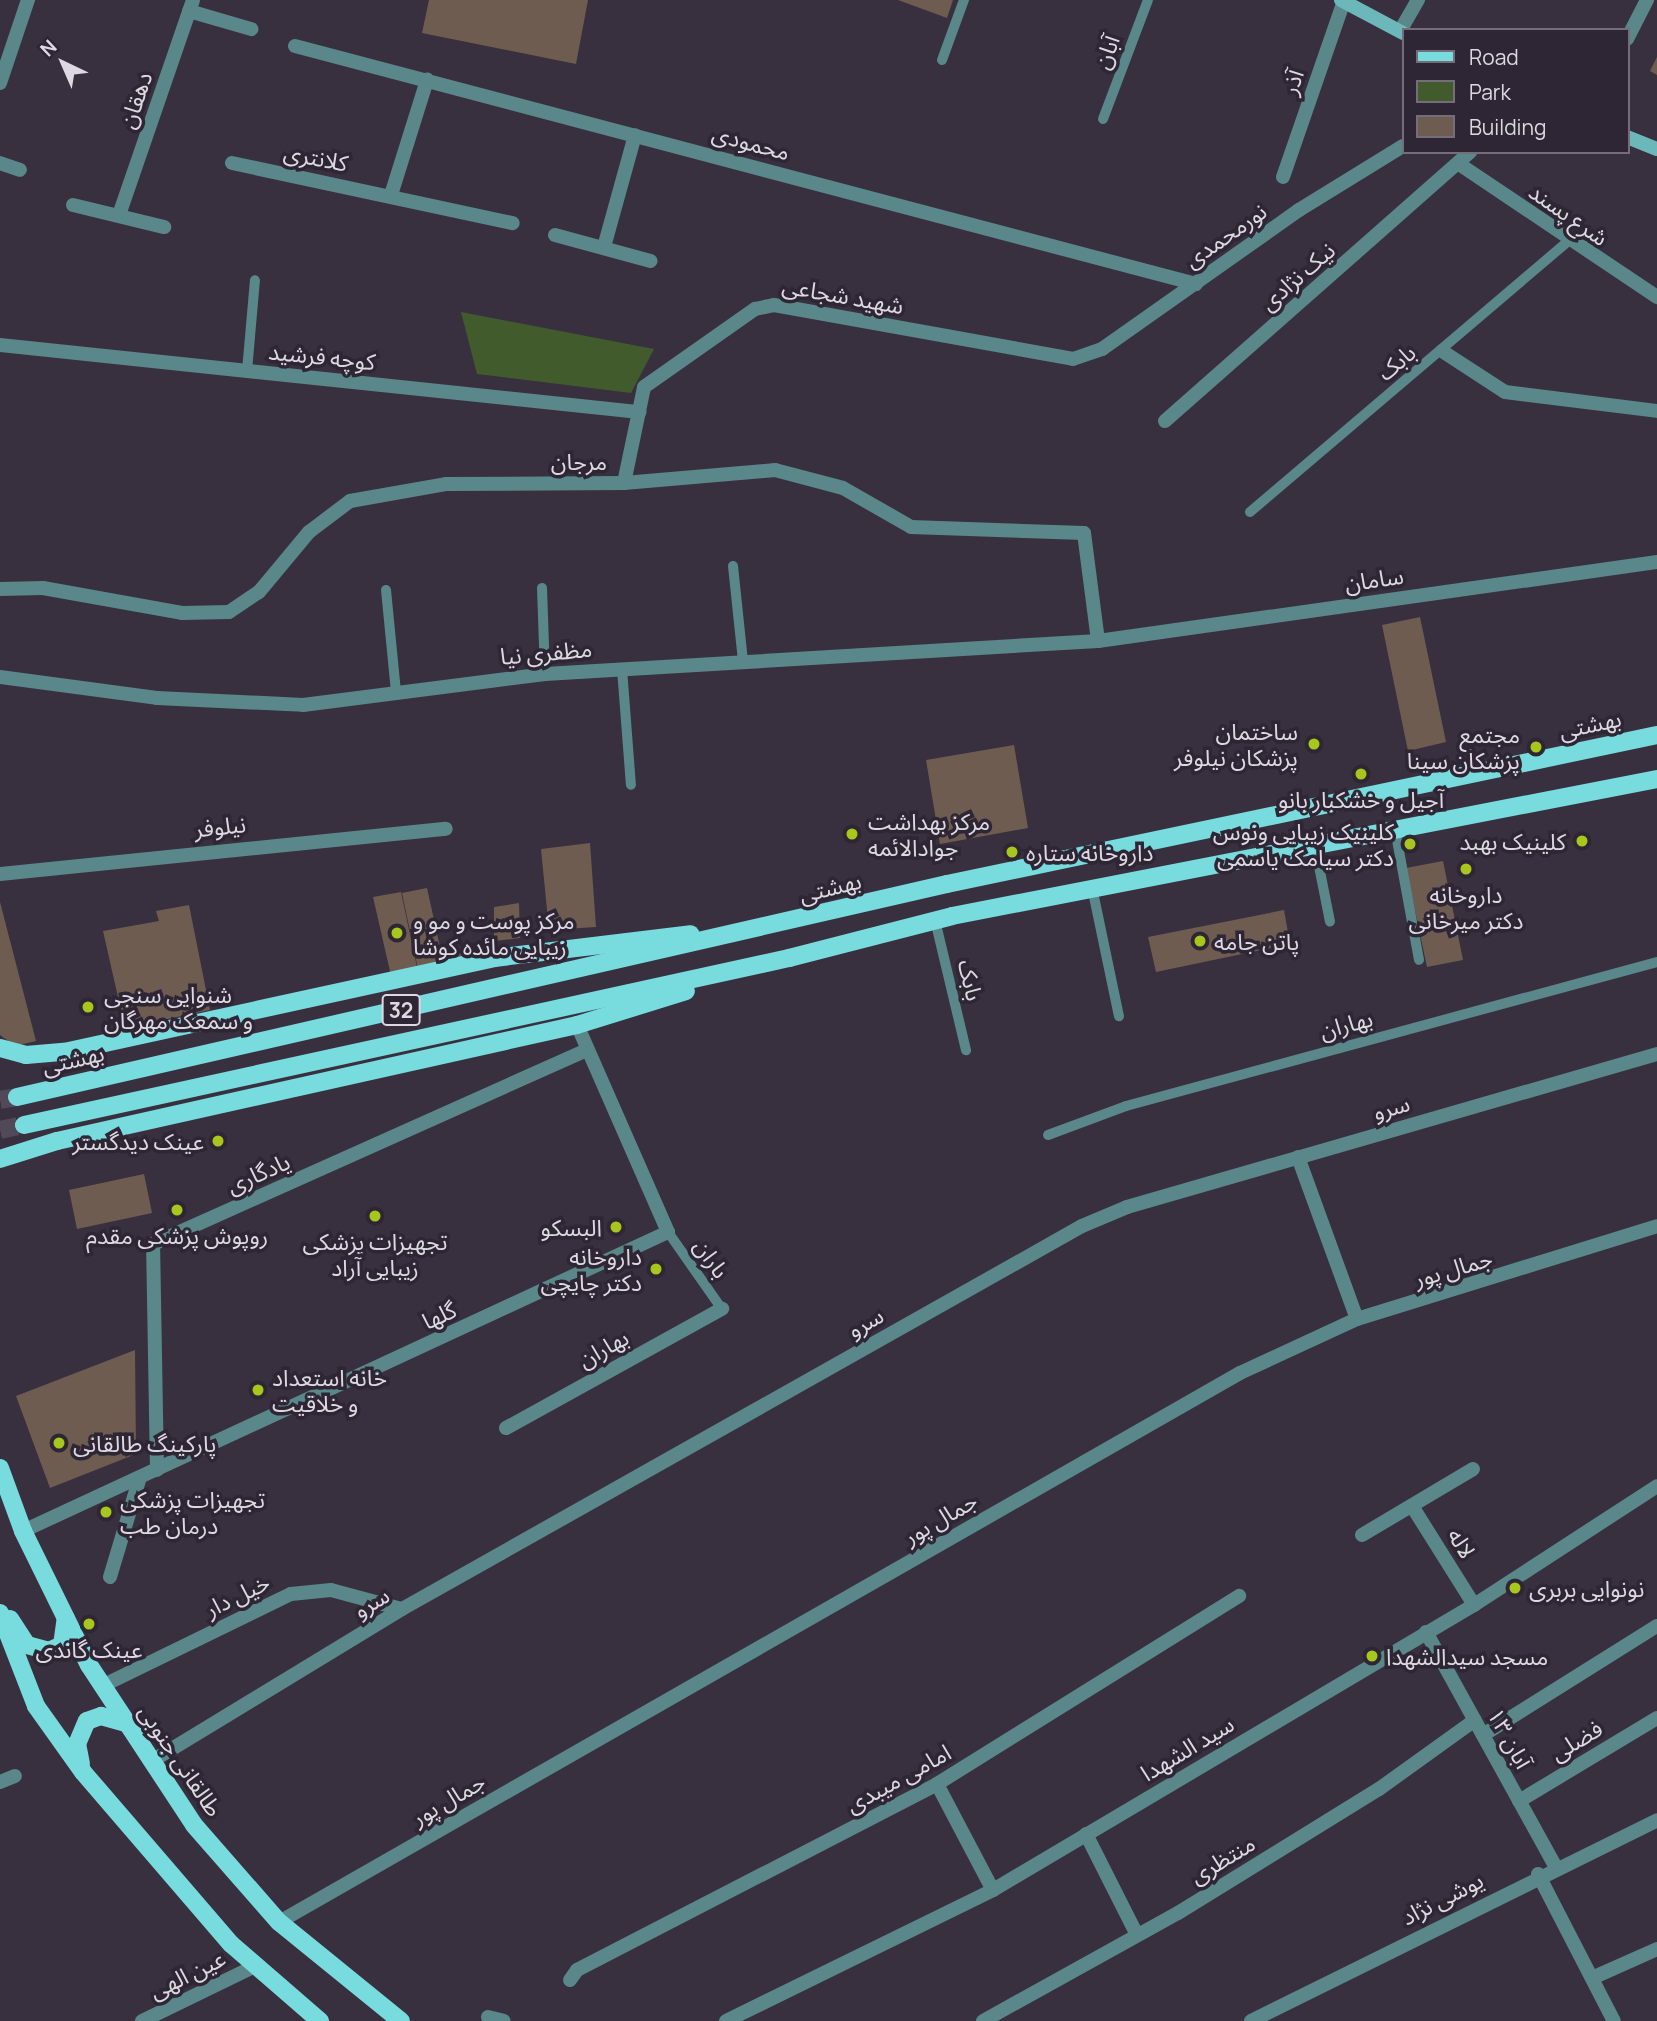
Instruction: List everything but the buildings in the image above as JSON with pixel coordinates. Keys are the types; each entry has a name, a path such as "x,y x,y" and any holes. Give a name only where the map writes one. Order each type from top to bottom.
{"main road":[{"path":"1343,1 1402,32"},
{"path":"1629,138 1657,149"},
{"name":"بهشتى","path":"17,1097 785,923 1657,734"},
{"name":"32","path":"24,1125 789,958 935,920 1093,892 1395,829 1657,779"},
{"path":"0,1048 26,1055 64,1052 494,958 785,923"},
{"path":"0,1159 57,1141 577,1026 789,958"},
{"name":"طالقانی جنوبی","path":"0,1468 23,1531 102,1686 194,1825 279,1922 401,2021"},
{"path":"0,1600 36,1651 62,1645 66,1618"},
{"path":"0,1612 36,1706 83,1772 253,1967 320,2021"},
{"path":"83,1772 77,1744 87,1721 101,1716 126,1723"}],"street":[{"path":"0,83 28,0"},
{"path":"1404,28 1418,0"},
{"path":"1629,35 1647,0"},
{"name":"آذر","path":"1283,177 1343,1"},
{"path":"191,6 251,29"},
{"name":"دهقان","path":"120,215 191,6"},
{"name":"محمودی","path":"295,46 1196,284"},
{"path":"391,195 427,80"},
{"path":"604,247 635,135"},
{"name":"نورمحمدی","path":"1073,359 1102,349 1402,147"},
{"name":"نیک نژادی","path":"1166,421 1468,154"},
{"path":"0,163 20,170"},
{"name":"کلانتری","path":"232,163 513,223"},
{"name":"شرع پسند","path":"1458,164 1567,242 1657,297"},
{"path":"73,205 164,227"},
{"path":"555,235 651,261"},
{"name":"شهید شجاعی","path":"624,483 644,387 672,364 755,309 774,305 1073,359"},
{"name":"كوچه فرشيد","path":"0,345 639,412"},
{"path":"1442,351 1504,392 1657,411"},
{"name":"مرجان","path":"0,589 43,588 181,613 229,612 259,592 309,532 350,501 446,484 624,483 775,470 844,488 911,527 1084,533 1098,640"},
{"name":"سامان","path":"1098,640 1657,562"},
{"name":"مظفری نیا","path":"0,677 157,698 303,705 545,674 1098,640"},
{"name":"نیلوفر","path":"0,874 446,829"},
{"path":"577,1026 668,1231"},
{"name":"یادگاری","path":"157,1470 153,1244 587,1051"},
{"name":"سرو","path":"152,1761 402,1609 1082,1226 1298,1157 1657,1054"},
{"path":"1298,1157 1357,1319"},
{"name":"جمال پور","path":"279,1922 1240,1373 1357,1319 1657,1226"},
{"name":"گلها","path":"23,1531 668,1231"},
{"name":"بهاران","path":"506,1427 722,1309"},
{"path":"1362,1535 1473,1469"},
{"path":"110,1577 140,1477"},
{"name":"سید الشهدا","path":"726,2021 993,1890 1474,1605 1657,1486"},
{"name":"لاله","path":"1412,1506 1474,1605"},
{"name":"خیل دار","path":"102,1686 291,1594 331,1590 402,1609"},
{"name":"امامی میبدی","path":"570,1980 576,1969 937,1784 1239,1596"},
{"path":"1483,1735 1657,1626"},
{"name":"۱۳ آبان","path":"1426,1632 1555,1866"},
{"name":"فضلی","path":"1519,1801 1657,1718"},
{"name":"منتظری","path":"983,2021 1138,1936 1379,1789 1475,1720"},
{"path":"0,1782 15,1776"},
{"path":"937,1784 993,1890"},
{"name":"یوشی نژاد","path":"1251,2021 1538,1874 1657,1821"},
{"path":"1086,1834 1138,1936"},
{"path":"1538,1874 1614,2021"},
{"path":"1592,1978 1657,1949"},
{"name":"عین الهی","path":"142,2021 253,1967"}],"lane":[{"path":"942,60 964,0"},
{"name":"آبان","path":"1103,119 1148,0"},
{"name":"بابک","path":"1250,512 1567,242"},
{"path":"247,371 255,280"},
{"path":"733,566 743,661"},
{"path":"542,588 545,674"},
{"path":"386,590 396,692"},
{"path":"622,669 631,785"},
{"path":"1395,829 1419,960"},
{"path":"1315,846 1330,922"},
{"path":"1093,892 1119,1016"},
{"name":"بابک","path":"935,920 966,1050"},
{"name":"بهاران","path":"1048,1135 1126,1107 1657,962"},
{"name":"باران","path":"668,1231 722,1309"}],"green space":[{"path":"461,312 654,349 631,393 477,374"}],"tunnel":[{"path":"0,1100 17,1097"},
{"path":"0,1130 24,1125"}],"place":[{"name":"ساختمان پزشکان نیلوفر","path":"1314,744"},
{"name":"مجتمع پزشکان سینا","path":"1536,747"},
{"name":"آجیل و خشکبار بانو","path":"1361,774"},
{"name":"مرکز بهداشت جوادالائمه","path":"852,834"},
{"name":"کلینیک بهبد","path":"1582,841"},
{"name":"کلینیک زیبایی ونوس دکتر سیامک یاسمی","path":"1410,844"},
{"name":"داروخانه ستاره","path":"1012,852"},
{"name":"داروخانه دکتر میرخانی","path":"1466,869"},
{"name":"مرکز پوست و مو و زیبایی مائده کوشا","path":"397,933"},
{"name":"پاتن جامه","path":"1200,941"},
{"name":"شنوایی سنجی و سمعک مهرگان","path":"88,1007"},
{"name":"عینک دیدگستر","path":"218,1141"},
{"name":"روپوش پزشکی مقدم","path":"177,1210"},
{"name":"تجهیزات پزشکی زیبایی آراد","path":"375,1216"},
{"name":"البسکو","path":"616,1227"},
{"name":"داروخانه دکتر چایچی","path":"656,1269"},
{"name":"خانه استعداد و خلاقیت","path":"258,1390"},
{"name":"پارکینگ طالقانی","path":"59,1443"},
{"name":"تجهیزات پزشکی درمان طب","path":"106,1512"},
{"name":"نونوایی بربری","path":"1515,1588"},
{"name":"عینک گاندی","path":"89,1624"},
{"name":"مسجد سیدالشهدا","path":"1372,1656"}]}
